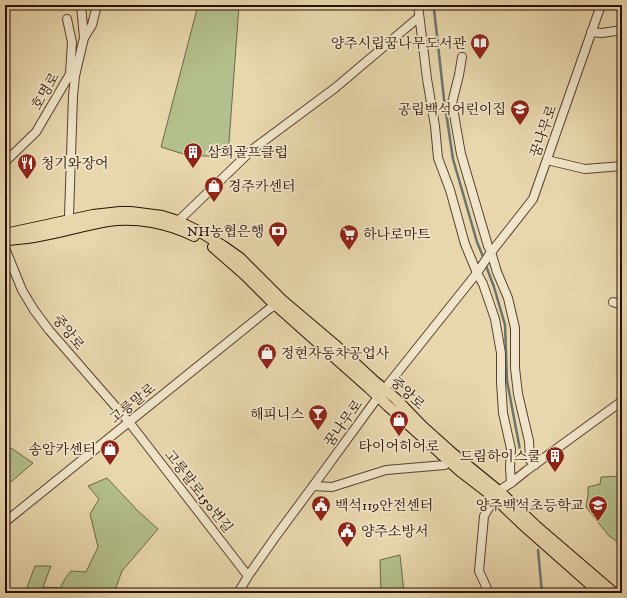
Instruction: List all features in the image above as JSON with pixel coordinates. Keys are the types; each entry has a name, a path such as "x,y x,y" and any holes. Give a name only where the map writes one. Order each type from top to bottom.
{"main road":[{"name":"중앙로","path":"5,234 70,224 131,219 160,224 175,224 202,233 240,258 282,300 318,330 373,380 381,393 460,471 497,495"},
{"name":"중앙로","path":"5,241 38,236 70,224"},
{"name":"중앙로","path":"175,224 217,249 276,305 369,388 395,398 422,426 524,521 568,559 614,593"},
{"name":"중앙로","path":"568,559 600,593"}],"street":[{"path":"70,224 73,96 75,76 84,38 81,5"},
{"path":"84,38 92,26 97,5"},
{"path":"418,5 438,158 450,190 465,244 483,284 495,319 501,353 503,413 511,449 510,467 513,481"},
{"name":"꿈나무로","path":"238,593 276,536 381,393 477,273 490,253 533,199 601,5"},
{"path":"175,224 253,149 335,88 419,17"},
{"name":"호명로","path":"5,162 36,132 70,74 72,42 67,19"},
{"path":"591,32 602,33 622,30"},
{"path":"462,57 452,103 460,154 490,253 508,298 515,328 515,368 518,394 528,441 530,460 534,465"},
{"path":"547,160 585,169 622,166"},
{"name":"중앙로","path":"5,248 22,290 34,310 49,330 129,422"},
{"path":"613,302 622,305"},
{"name":"고릉말로","path":"5,522 269,309 276,305"},
{"path":"489,593 479,571 484,516 497,495 503,488 622,401"},
{"name":"고릉말로150번길","path":"129,422 248,576"},
{"path":"313,486 332,487 386,470 445,465 449,461"}],"green space":[{"path":"198,5 239,5 228,156 190,156 161,147"},
{"path":"5,445 33,463 5,487"},
{"path":"622,476 622,545 609,536 586,507 588,487 600,484 601,477"},
{"path":"107,478 137,510 158,529 122,571 114,593 25,593 35,566 51,566 43,587 60,588 71,571 86,572 98,547 90,514 99,499 88,486"},
{"path":"400,555 404,592 381,593 380,560"}],"waterway":[{"path":"434,5 444,99 453,159 477,242 484,259"},
{"path":"485,263 505,325 507,381 521,455"},
{"path":"538,550 542,593"}],"place":[{"name":"양주시립꿈나무도서관","path":"480,60"},
{"name":"공립백석어린이집","path":"520,126"},
{"name":"삼희골프클럽","path":"193,169"},
{"name":"청기와장어","path":"27,180"},
{"name":"경주카센터","path":"214,203"},
{"name":"NH농협은행","path":"278,248"},
{"name":"하나로마트","path":"349,251"},
{"name":"정현자동차공업사","path":"267,370"},
{"name":"해피니스","path":"318,431"},
{"name":"타이어히어로","path":"399,437"},
{"name":"송암카센터","path":"110,466"},
{"name":"드림하이스쿨","path":"555,473"},
{"name":"백석119안전센터","path":"321,522"},
{"name":"양주백석초등학교","path":"598,522"},
{"name":"양주소방서","path":"347,548"}]}
